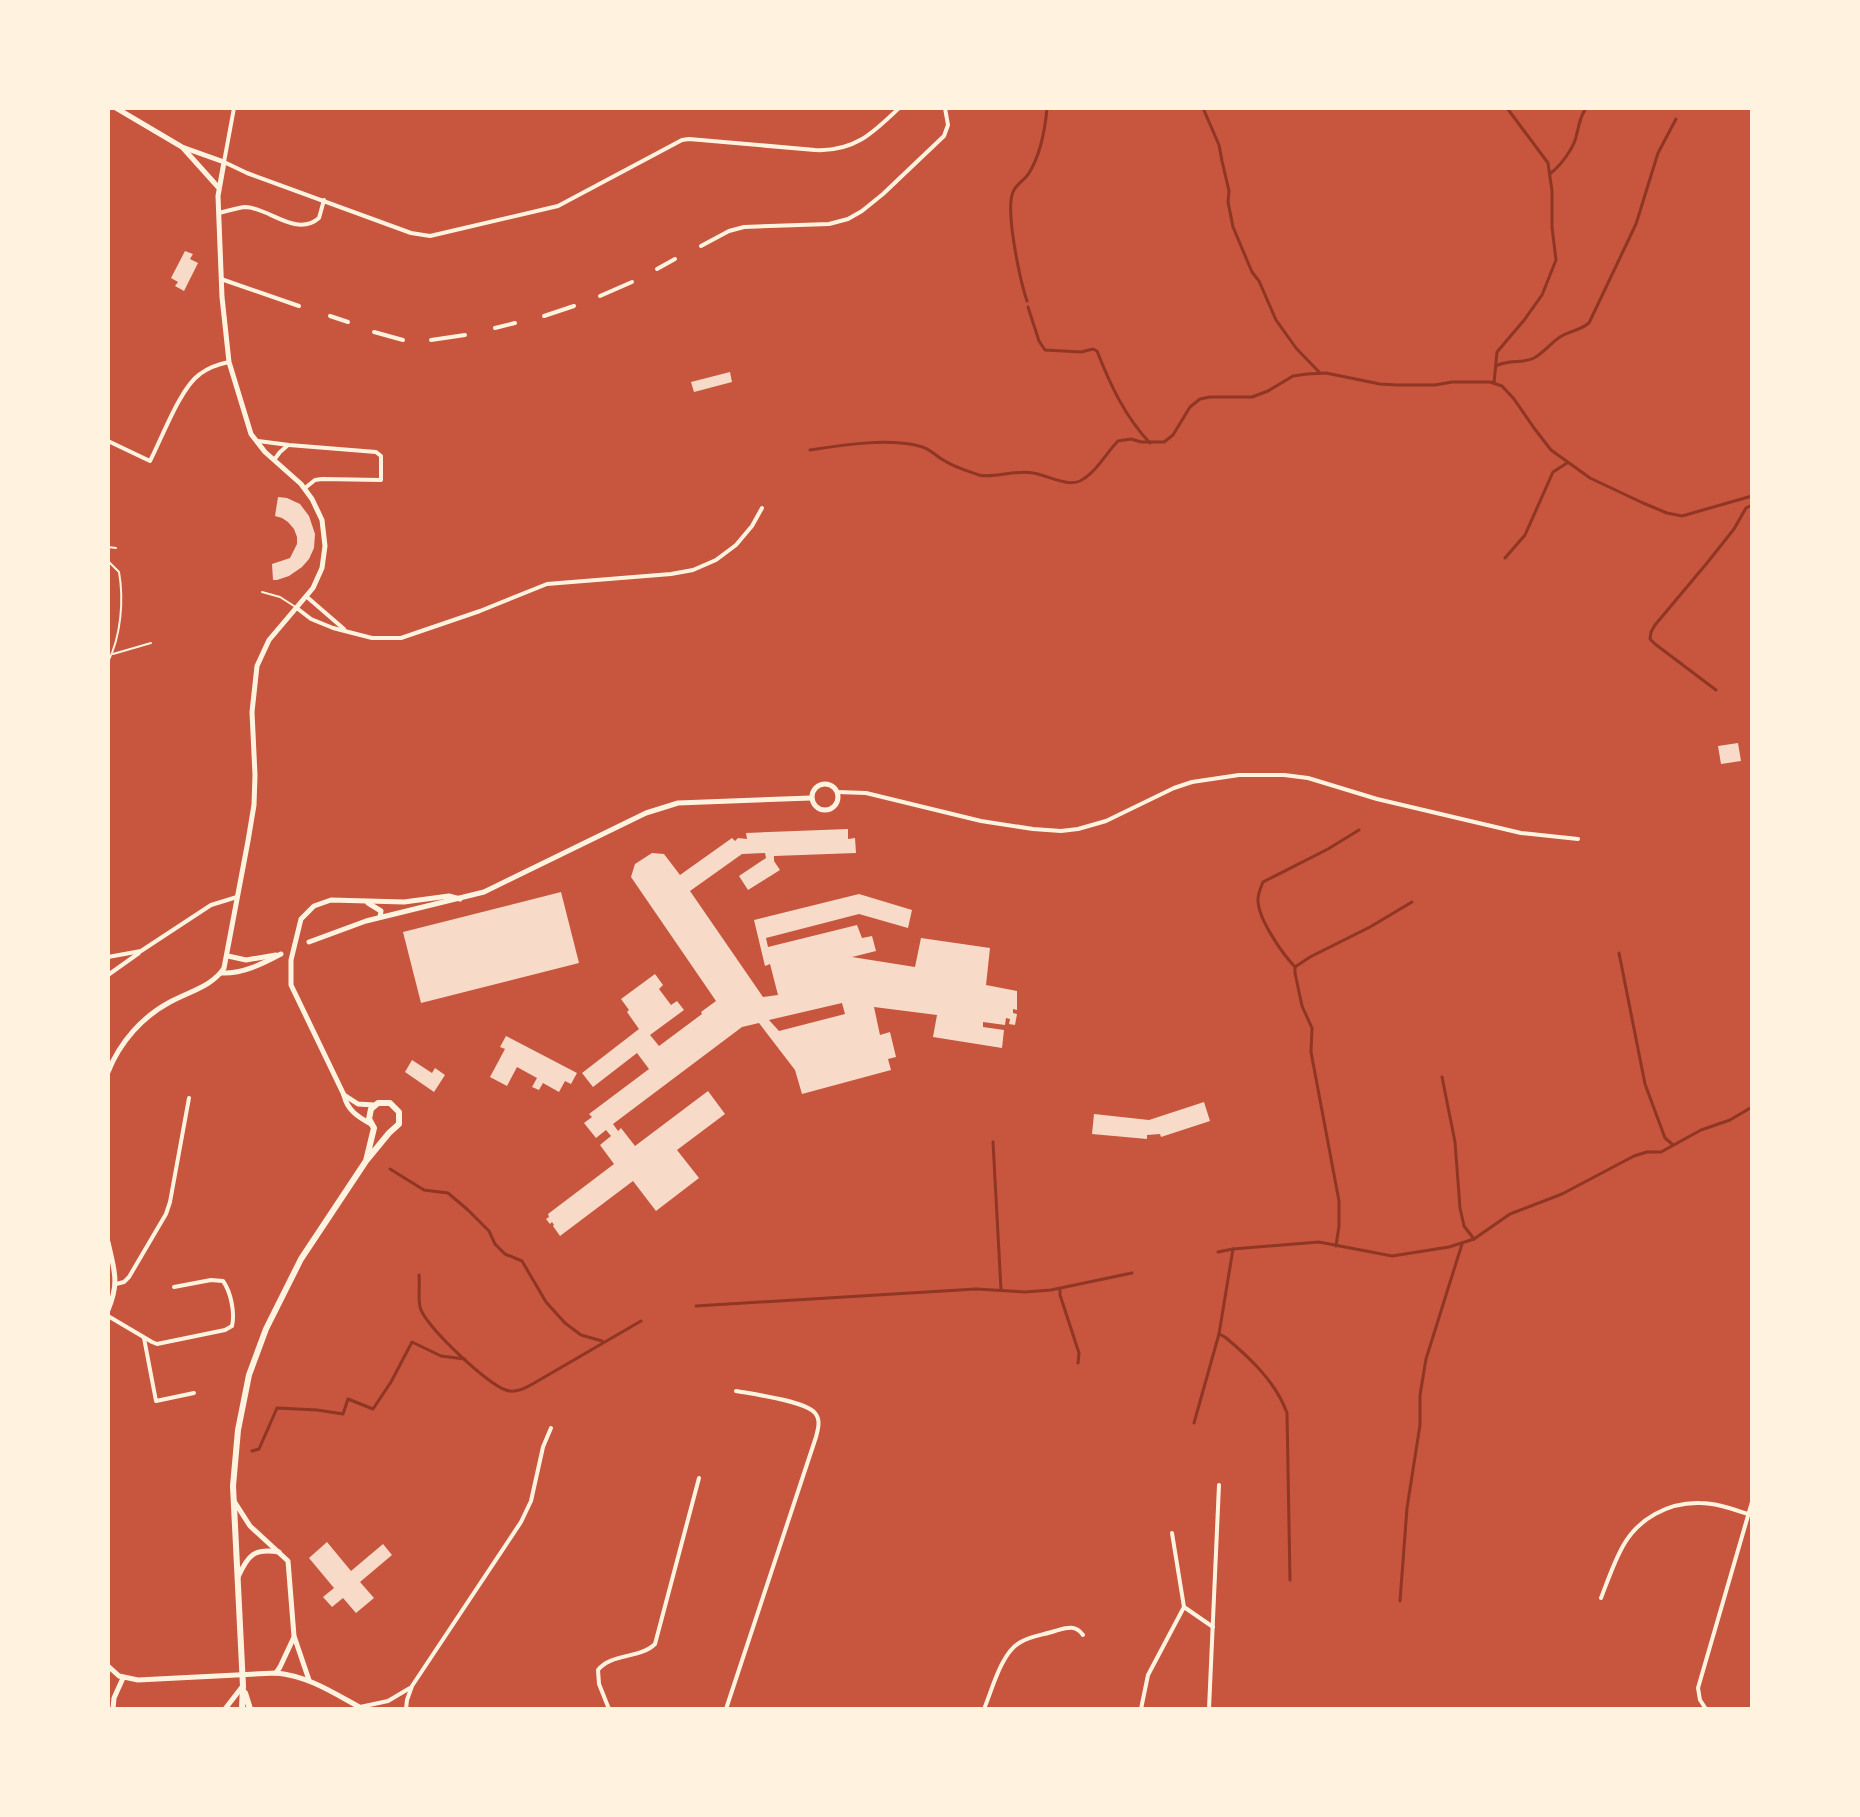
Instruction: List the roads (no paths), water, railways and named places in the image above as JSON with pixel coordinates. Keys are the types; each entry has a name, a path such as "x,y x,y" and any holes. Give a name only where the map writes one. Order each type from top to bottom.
{"main road":[{"path":"242,1709 233,1473 246,1387 259,1345 301,1259 366,1161 399,1124 399,1112 390,1103 375,1105 370,1114 372,1126 366,1161"},
{"path":"372,1126 378,1132 389,1133"},
{"path":"243,1686 250,1709"}],"street":[{"path":"116,108 182,147 411,233 435,236 558,206 682,140 834,150 866,137 899,108"},
{"path":"108,1072 124,1042 142,1021 165,1004 221,973 228,956 255,795 252,712 260,656 269,640 307,597 325,557 324,528 318,511 305,488 255,441 246,422 229,362 224,330 218,187 234,108"},
{"path":"701,246 744,227 829,224 852,218 883,194 944,136 948,125 945,108"},
{"path":"182,147 218,187"},
{"path":"219,213 247,207 292,223 309,224 319,218 324,200"},
{"path":"657,269 675,259"},
{"path":"221,279 299,306"},
{"path":"600,296 632,282"},
{"path":"544,316 574,306"},
{"path":"330,316 348,322"},
{"path":"495,328 515,323"},
{"path":"374,332 403,340"},
{"path":"431,340 465,335"},
{"path":"108,441 150,461 192,381 206,370 229,362"},
{"path":"255,441 378,452 381,456 381,480 322,479 305,488"},
{"path":"274,460 289,445"},
{"path":"298,609 321,624 349,632 372,638 401,638 547,584 693,570 716,560 736,545 762,508"},
{"path":"307,597 349,632"},
{"path":"837,792 866,793 970,818 1061,831 1106,821 1192,782 1239,775 1284,775 1308,778 1377,799 1521,833 1578,839"},
{"path":"824,784 832,786 837,792 836,803 828,810 817,808 811,798 813,790 824,784"},
{"path":"309,942 380,918 495,888 667,805 811,798"},
{"path":"372,1126 352,1112 346,1103 292,989 291,960 300,922 307,911 326,901 409,902 449,896 461,899"},
{"path":"108,975 211,905 237,897"},
{"path":"367,902 381,911 380,918"},
{"path":"108,957 141,951"},
{"path":"221,973 249,969 281,954 246,960 228,956"},
{"path":"344,1095 358,1104 375,1105"},
{"path":"116,1284 129,1277 168,1208 189,1098"},
{"path":"108,1242 116,1284 108,1313 144,1338 157,1344 225,1330 233,1325 230,1295 223,1281 211,1280 174,1287"},
{"path":"144,1338 156,1401 194,1393"},
{"path":"726,1709 819,1424 815,1413 803,1405 736,1391"},
{"path":"108,1666 123,1678 153,1681 276,1673 309,1680 361,1708 402,1694 412,1686 521,1522 531,1501 543,1447 551,1428"},
{"path":"609,1709 599,1684 598,1670 604,1663 651,1649 655,1644 699,1478"},
{"path":"1209,1709 1219,1485"},
{"path":"233,1500 250,1526 289,1564 294,1636 309,1680"},
{"path":"1706,1709 1700,1700 1698,1688 1752,1502"},
{"path":"1601,1598 1624,1543 1644,1521 1661,1510 1680,1504 1700,1503 1748,1514"},
{"path":"1141,1709 1148,1675 1184,1607 1172,1533"},
{"path":"237,1580 250,1556 263,1551 280,1552"},
{"path":"1184,1607 1213,1627"},
{"path":"984,1709 1006,1657 1015,1646 1025,1640 1070,1628 1078,1629 1083,1635"},
{"path":"276,1673 294,1636"},
{"path":"113,1709 114,1698 123,1678"},
{"path":"225,1709 243,1686"},
{"path":"406,1709 412,1686"},
{"path":"388,1701 388,1709"}],"lane":[{"path":"262,592 280,597 298,609"}],"waterway":[{"path":"1027,301 1014,246 1011,201 1014,189 1037,158 1047,108"},
{"path":"1203,108 1219,145 1233,227 1252,272 1276,320 1296,348 1320,373"},
{"path":"1494,383 1497,352 1542,295 1556,260 1548,163 1507,108"},
{"path":"1551,173 1571,150 1586,108"},
{"path":"1496,366 1534,358 1560,337 1589,323 1636,224 1658,153 1676,119"},
{"path":"1028,307 1045,350 1097,351 1119,400 1150,443"},
{"path":"810,450 864,443 907,444 926,448 949,463 979,475 1026,472 1075,482 1091,473 1118,441 1164,442 1173,435 1190,407 1200,399 1252,397 1293,376 1326,373 1380,384 1490,382 1502,386 1551,450 1590,478 1667,513 1682,516 1752,496"},
{"path":"1505,558 1525,535 1553,472 1567,463"},
{"path":"1716,690 1655,644 1650,639 1651,632 1734,529 1746,508 1752,505"},
{"path":"1336,1246 1339,1201 1311,1052 1312,1028 1302,1006 1295,967 1266,926 1258,897 1263,882 1359,830"},
{"path":"1295,967 1412,902"},
{"path":"1619,953 1645,1084 1665,1138 1672,1144"},
{"path":"1442,1077 1455,1142 1460,1208 1464,1226 1474,1239"},
{"path":"1218,1252 1319,1242 1392,1256 1449,1247 1474,1239 1510,1214 1562,1194 1634,1156 1661,1152 1752,1107"},
{"path":"993,1142 1001,1290"},
{"path":"390,1169 424,1190 448,1193 489,1231 495,1244 505,1254 522,1261 546,1302 565,1323 581,1335 602,1341"},
{"path":"1400,1601 1407,1508 1426,1359 1462,1244"},
{"path":"1194,1423 1219,1334 1233,1249"},
{"path":"696,1306 976,1289 1025,1292 1051,1290 1132,1273"},
{"path":"419,1275 419,1299 424,1316 472,1366 497,1386 510,1391 529,1386 641,1321"},
{"path":"1060,1290 1079,1353 1078,1363"},
{"path":"1219,1334 1261,1371 1287,1413 1290,1580"},
{"path":"252,1451 259,1449 277,1408 343,1414 348,1399 373,1409 412,1342 441,1356 465,1359"}]}
